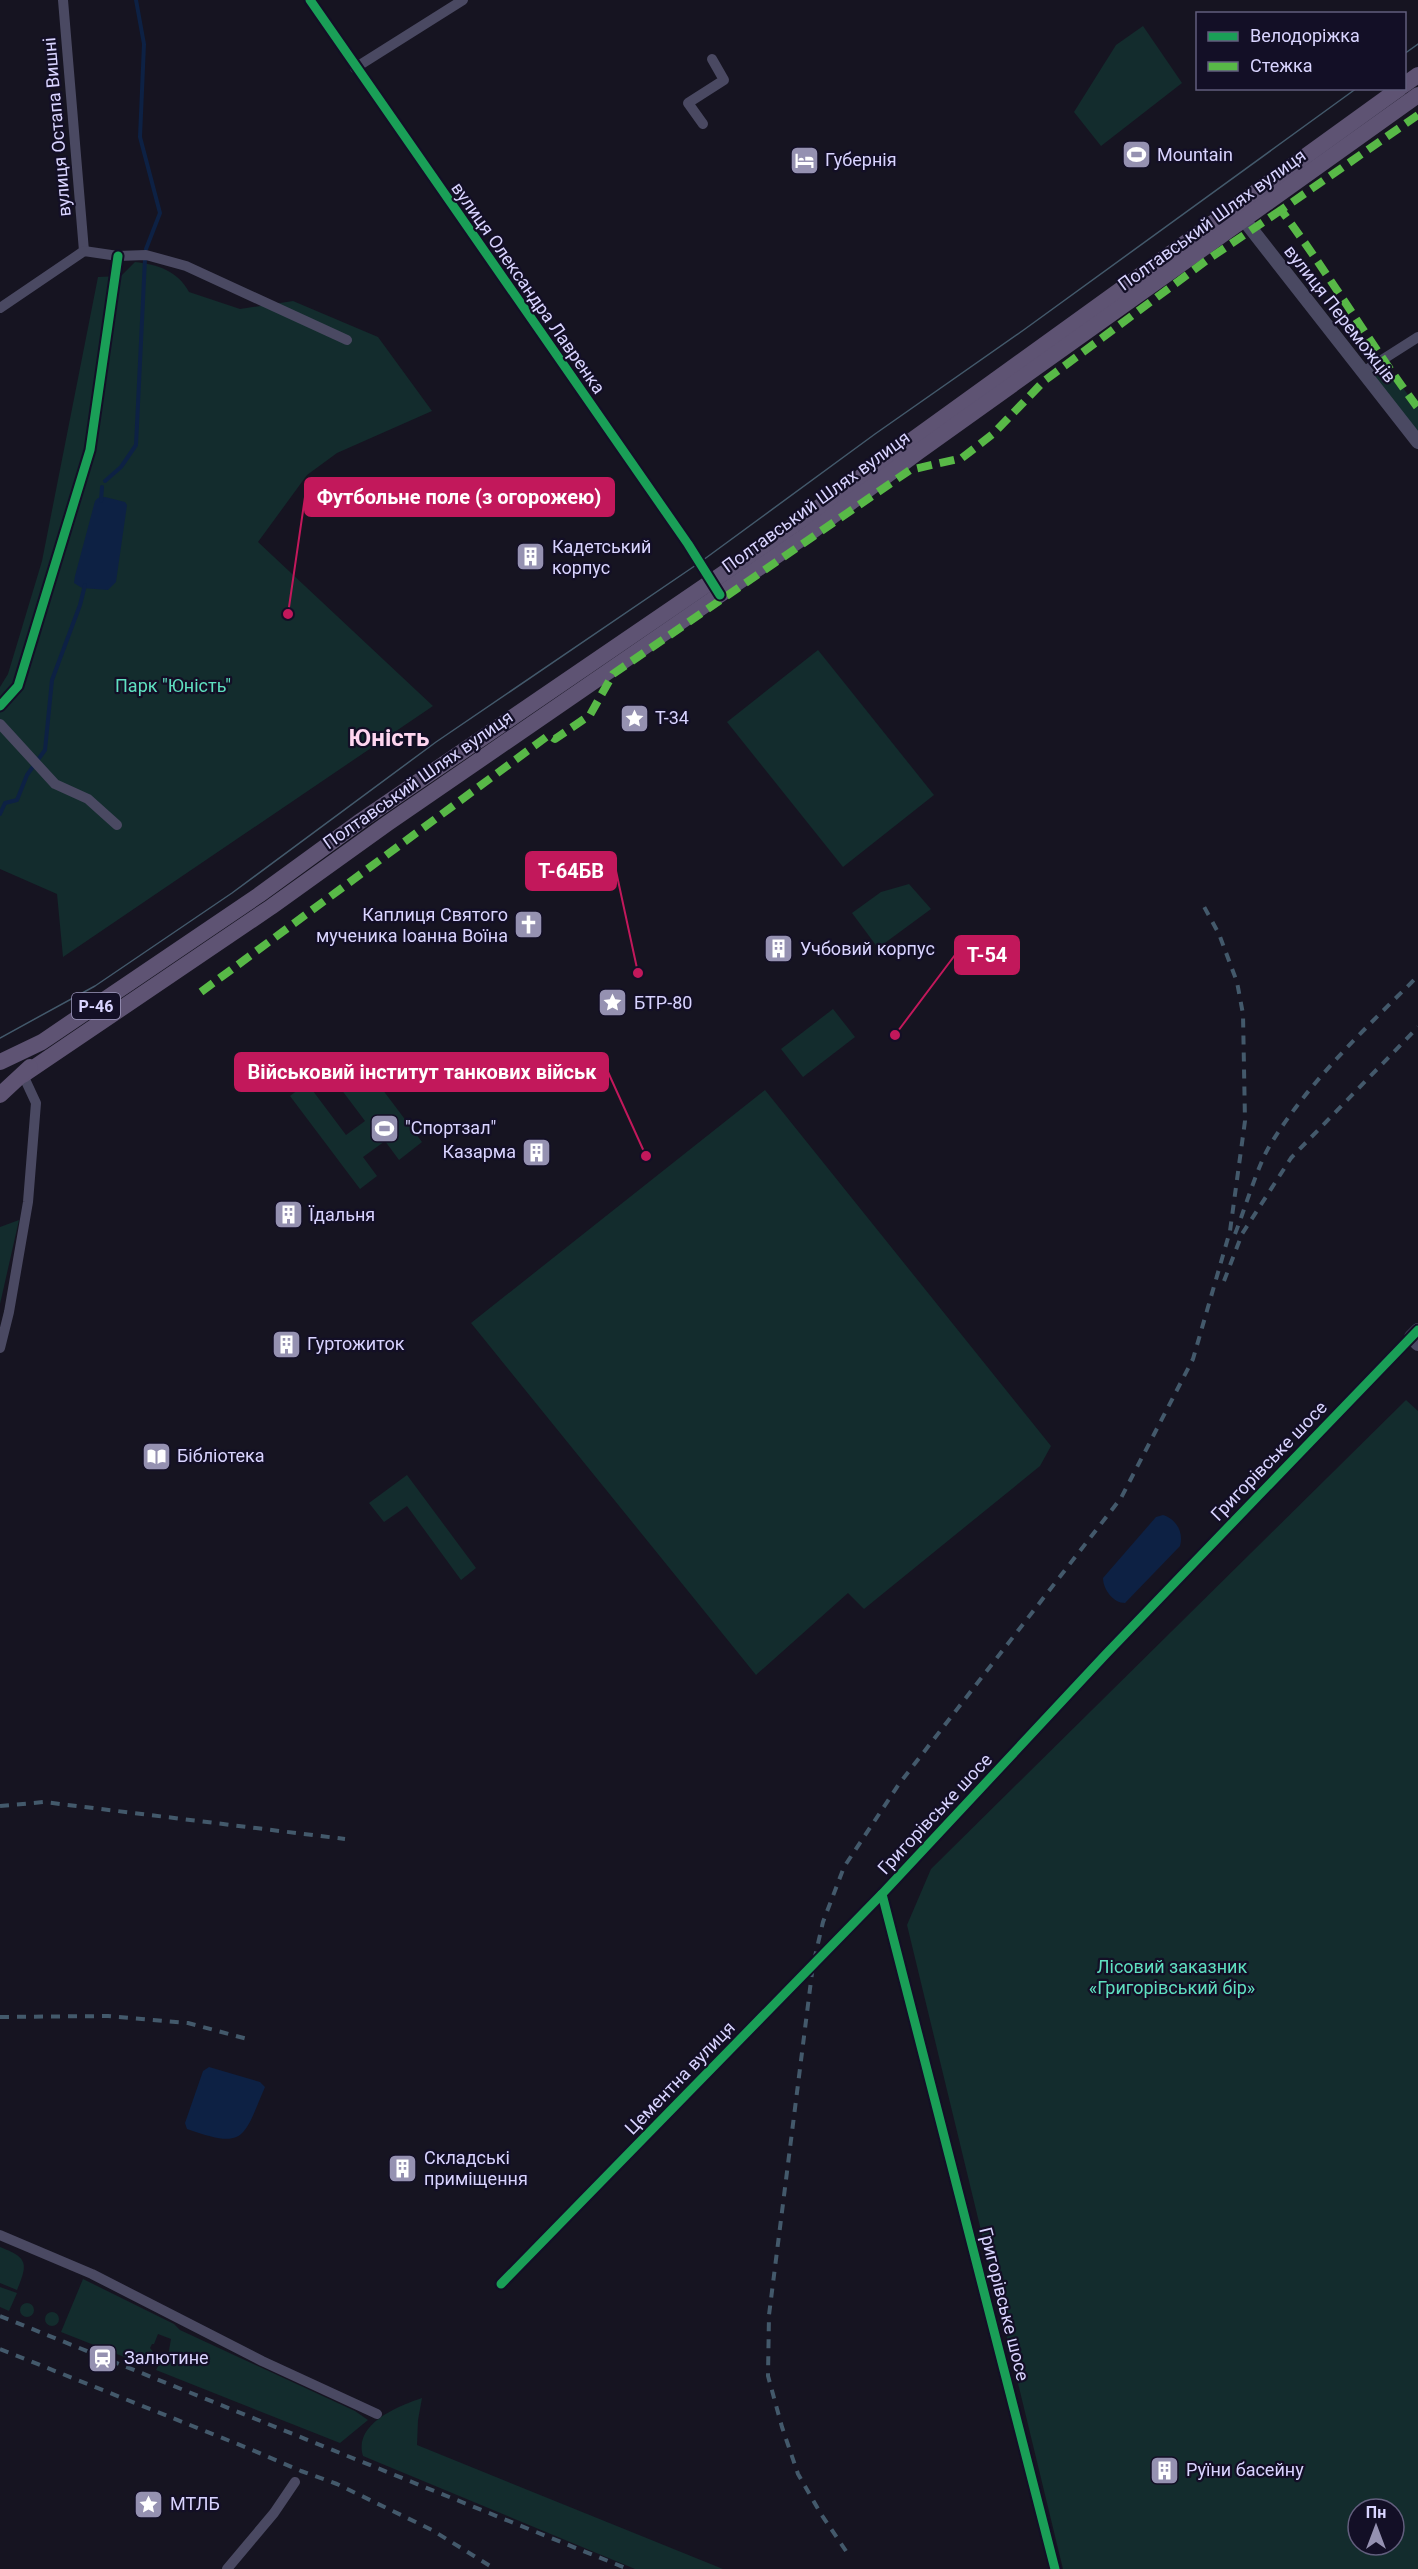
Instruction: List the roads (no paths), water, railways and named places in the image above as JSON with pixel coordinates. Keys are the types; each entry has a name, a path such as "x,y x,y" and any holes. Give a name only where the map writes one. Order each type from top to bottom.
{"main road":[{"name":"Полтавський Шлях вулиця","path":"0,1095 85,1013 715,588 811,532 1240,215 1397,90"},
{"name":"Полтавський Шлях вулиця","path":"1240,215 1418,95"},
{"name":"Полтавський Шлях вулиця","path":"23,1075 271,907 715,588"},
{"name":"Р-46","path":"0,1062 42,1042 85,1013"}],"street":[{"name":"вулиця Остапа Вишні","path":"63,0 84,251"},
{"name":"вулиця Олександра Лавренка","path":"310,0 355,68 688,544 715,588"},
{"path":"355,68 463,0"},
{"path":"703,124 688,102 724,80 711,59"},
{"name":"вулиця Переможців","path":"1240,215 1418,442"},
{"path":"0,308 84,251 118,256 146,255 186,266 347,340"},
{"path":"0,706 18,686 90,450 118,256"},
{"path":"1363,372 1418,337"},
{"path":"0,724 55,784 88,800 117,825"},
{"path":"0,1348 9,1312 28,1202 36,1103 23,1075"},
{"name":"Григорівське шосе","path":"1056,2569 882,1894 1106,1654 1416,1337"},
{"name":"Цементна вулиця","path":"501,2284 882,1894"},
{"path":"0,2235 92,2274 178,2319 377,2414"},
{"path":"227,2569 274,2513 295,2482"}],"water":[{"path":"105,497 125,502 127,505 116,582 108,590 82,588 74,583 75,576 95,501"},
{"path":"1163,1515 1178,1527 1181,1536 1180,1546 1125,1603 1116,1601 1107,1591 1103,1578 1156,1517"},
{"path":"209,2067 260,2082 265,2087 252,2118 240,2135 221,2138 187,2129 185,2123 203,2071"}],"waterway":[{"path":"136,0 144,44 140,137 160,213 146,249"},
{"path":"105,481 121,467 136,445 145,259"},
{"path":"101,501 102,487"},
{"path":"0,814 5,803 17,800 27,775 45,750 52,680 80,605 85,585"}],"tram line":[{"path":"1406,53 1418,44"},
{"path":"0,1038 95,986 232,893 436,742 699,563 1354,90"}],"railway":[{"path":"846,2551 798,2474 768,2376 769,2315 813,1965 823,1922 844,1867 899,1784 1121,1498 1193,1359 1230,1231 1245,1121 1243,1014 1237,982 1219,934 1202,903"},
{"path":"1235,1234 1265,1154 1286,1121 1339,1056 1418,976"},
{"path":"1224,1281 1242,1234 1291,1158 1418,1027"},
{"path":"0,1806 44,1802 345,1839"},
{"path":"0,2017 108,2016 188,2023 251,2040"},
{"path":"0,2316 628,2569"},
{"path":"0,2349 337,2484 432,2530 495,2569"}],"place":[{"name":"Mountain","path":"1136,155"},
{"name":"Губернія","path":"804,160"},
{"name":"Кадетський корпус","path":"531,557"},
{"name":"Футбольне поле (з огорожею)","path":"288,614"},
{"name":"T-34","path":"634,718"},
{"name":"Каплиця Святого мученика Іоанна Воїна","path":"529,925"},
{"name":"Учбовий корпус","path":"779,949"},
{"name":"Т-64БВ","path":"638,973"},
{"name":"БТР-80","path":"613,1003"},
{"name":"Т-54","path":"895,1035"},
{"name":"\"Спортзал\"","path":"384,1128"},
{"name":"Казарма","path":"537,1152"},
{"name":"Військовий інститут танкових військ","path":"646,1156"},
{"name":"Їдальня","path":"288,1215"},
{"name":"Гуртожиток","path":"286,1344"},
{"name":"Бібліотека","path":"156,1456"},
{"name":"Складські приміщення","path":"403,2168"},
{"name":"Залютине","path":"103,2358"},
{"name":"Руїни басейну","path":"1165,2470"},
{"name":"МТЛБ","path":"149,2504"}],"district":[{"name":"Юність","path":"389,738"}],"park label":[{"name":"Парк \"Юність\"","path":"173,686"},
{"name":"Лісовий заказник «Григорівський бір»","path":"1172,1977"}]}
